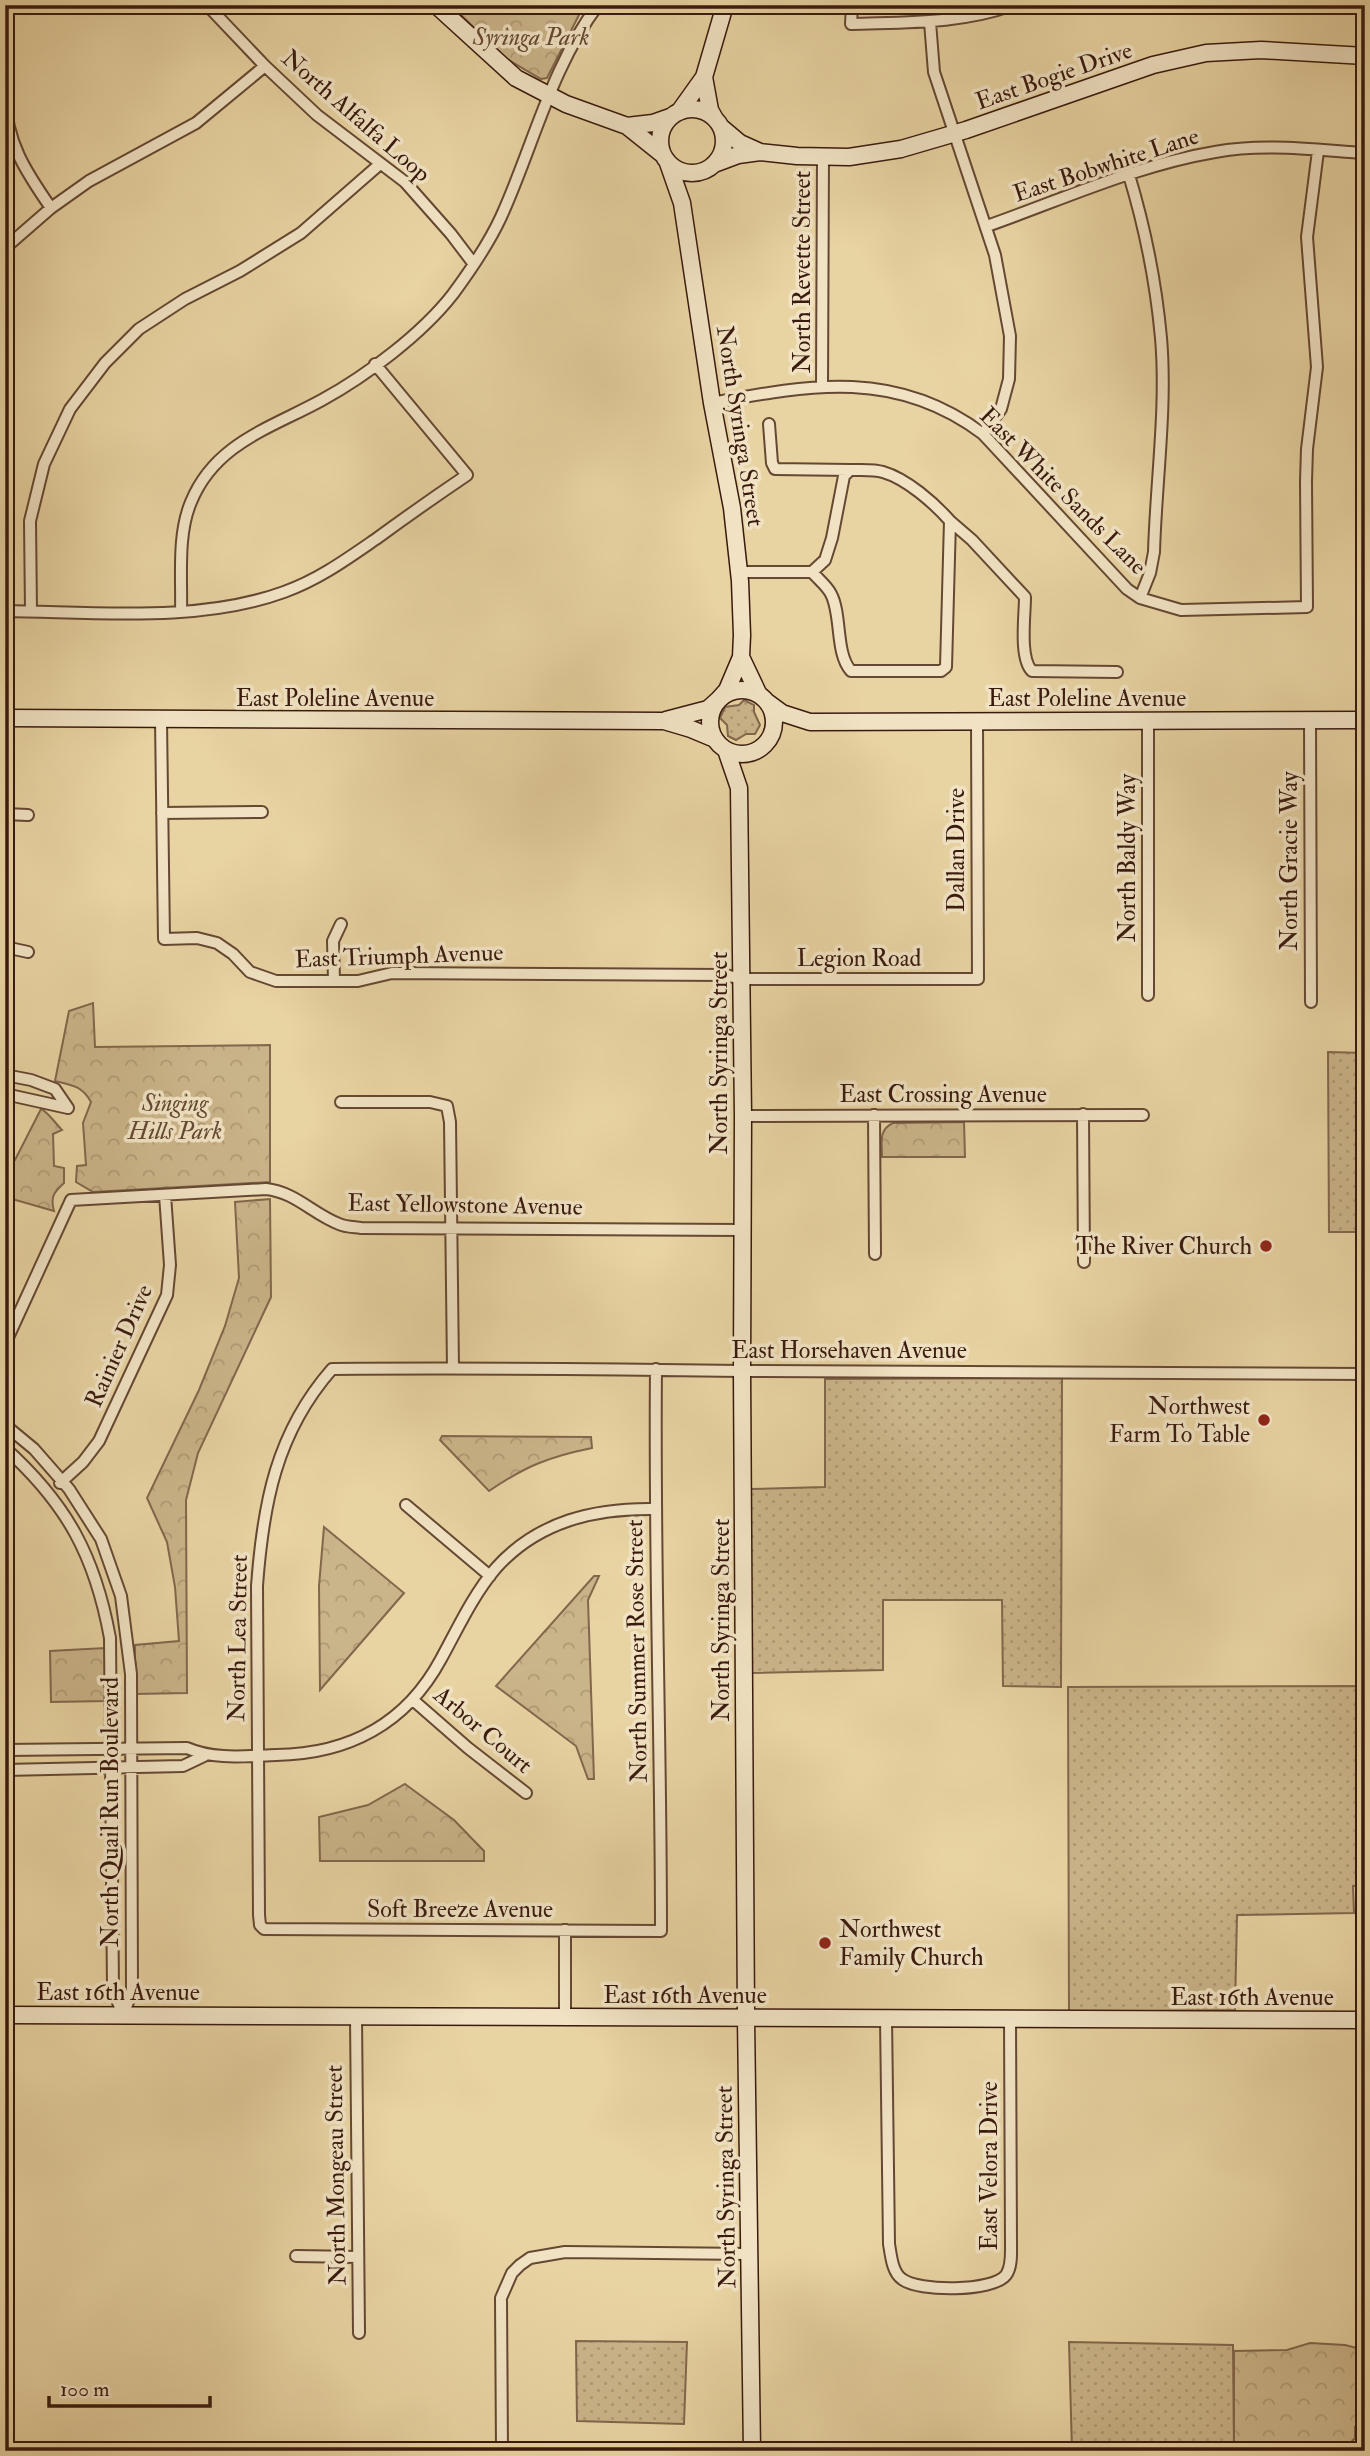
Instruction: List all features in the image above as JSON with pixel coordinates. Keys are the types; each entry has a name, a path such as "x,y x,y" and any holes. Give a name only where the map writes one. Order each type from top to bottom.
{"street":[{"name":"North Alfalfa Loop","path":"207,5 265,66 317,115 405,182 473,263"},
{"path":"436,5 516,78 550,96 627,126 686,173 710,167"},
{"path":"181,612 183,536 191,502 207,472 233,446 323,400 375,365 425,326 453,293 500,219 550,96 582,27 598,5"},
{"path":"665,158 661,134 704,77 726,5"},
{"path":"852,5 851,24 930,22 981,15 1013,5"},
{"path":"930,22 934,72 987,226 1010,335 1009,379 1000,409 983,435"},
{"name":"East Bogie Drive","path":"710,167 738,155 760,152 849,157 901,149 954,134 1153,65 1206,53 1261,50 1365,56"},
{"path":"5,248 51,208 89,181 195,123 265,66"},
{"path":"682,203 697,179 710,167 724,146 718,123 710,110 704,77"},
{"path":"5,96 12,144 51,208"},
{"path":"627,126 653,123 698,110 718,123"},
{"name":"East Bogie Drive","path":"718,123 740,143 760,152"},
{"name":"East Bobwhite Lane","path":"987,226 1129,175 1218,151 1318,150 1365,153"},
{"name":"East White Sands Lane","path":"712,403 802,387 877,389 923,399 962,418 983,435 1127,589 1140,598 1181,610 1307,607 1307,449 1317,367 1307,237 1318,150"},
{"name":"North Revette Street","path":"822,387 823,156"},
{"name":"North Syringa Street","path":"665,158 682,203 712,403 732,508 739,572 741,657 727,690 718,701"},
{"path":"31,611 30,521 44,464 70,410 105,363 150,321 185,299 240,271 301,233 380,164"},
{"path":"1129,175 1150,262 1161,339 1162,373 1154,552 1150,573 1140,598"},
{"path":"5,611 213,610 248,604 297,587 329,571 467,475 375,365"},
{"path":"769,424 775,470 884,472 913,488 936,506 1026,597 1024,642 1026,662 1032,671 1117,673"},
{"path":"739,572 812,572 825,560 844,476 850,470"},
{"path":"812,572 831,594 844,656 851,671 941,671 946,667 950,520"},
{"name":"North Syringa Street","path":"741,657 763,699"},
{"path":"741,690 763,699 774,723 769,738 759,748 741,754 721,744 710,724 710,716 718,701 724,695 741,690"},
{"name":"East Poleline Avenue","path":"763,699 782,713 810,722 1365,720"},
{"name":"East Poleline Avenue","path":"5,718 664,721 708,709 718,701"},
{"name":"East Triumph Avenue","path":"161,720 164,939 197,938 217,943 233,954 250,972 276,981 358,981 392,973 726,975 741,979"},
{"name":"Dallan Drive","path":"977,720 978,979"},
{"name":"North Baldy Way","path":"1148,720 1148,995"},
{"name":"North Gracie Way","path":"1310,720 1311,1002"},
{"name":"East Poleline Avenue","path":"664,721 691,729 721,744"},
{"name":"East Poleline Avenue","path":"759,748 775,735 810,722"},
{"name":"North Syringa Street","path":"721,744 739,788 743,1116 741,1371 746,2019 752,2451"},
{"name":"North Syringa Street","path":"739,788 759,748"},
{"path":"162,813 262,812"},
{"path":"5,814 28,815"},
{"path":"334,981 333,941 341,924"},
{"path":"5,947 28,951"},
{"name":"Legion Road","path":"741,979 978,979"},
{"path":"5,1075 31,1080 55,1089 68,1108 5,1094"},
{"path":"341,1102 430,1102 447,1106 450,1122 453,1368"},
{"path":"1083,1114 1084,1262"},
{"path":"874,1115 875,1254"},
{"name":"East Crossing Avenue","path":"743,1116 1143,1115"},
{"name":"East Yellowstone Avenue","path":"5,1344 71,1200 273,1190 290,1195 340,1225 361,1228 741,1230"},
{"name":"Rainier Drive","path":"50,1492 83,1462 99,1441 167,1295 170,1265 165,1195"},
{"name":"East Horsehaven Avenue","path":"332,1369 1365,1374"},
{"name":"North Lea Street","path":"261,1925 257,1586 265,1508 279,1457 295,1422 320,1382 332,1369"},
{"name":"North Summer Rose Street","path":"656,1369 655,1509 661,1740 661,1931"},
{"name":"North Quail Run Boulevard","path":"5,1425 34,1449 63,1481 101,1539 121,1597 131,1674 132,1992 123,2015"},
{"name":"North Quail Run Boulevard","path":"5,1448 50,1492 66,1515 85,1550 104,1606 110,1638 113,1990 123,2015"},
{"path":"406,1505 490,1576"},
{"path":"5,1751 187,1748 204,1756 258,1756 287,1755 346,1745 369,1734 413,1700 440,1661 472,1602 490,1576 523,1545 568,1519 602,1511 655,1509"},
{"name":"Arbor Court","path":"413,1700 468,1748 526,1793"},
{"path":"5,1770 183,1766 204,1756"},
{"name":"Soft Breeze Avenue","path":"261,1925 264,1928 276,1929 661,1931"},
{"path":"565,1930 565,2017"},
{"name":"East 16th Avenue","path":"5,2015 1365,2020"},
{"name":"North Mongeau Street","path":"356,2016 359,2333"},
{"name":"East Velora Drive","path":"886,2018 889,2244 897,2274 903,2280 923,2287 986,2286 1002,2279 1008,2273 1011,2243 1010,2019"},
{"path":"502,2451 501,2298 512,2273 520,2265 530,2258 565,2252 749,2254"},
{"path":"296,2256 358,2257"}],"green space":[{"name":"Syringa Park","path":"451,5 584,5 547,78 541,79 505,58"},
{"path":"744,700 754,705 760,725 755,734 746,734 736,740 728,736 727,725 720,718 725,707 739,705"},
{"name":"Singing Hills Park","path":"93,1003 95,1047 270,1045 270,1182 93,1192 76,1182 77,1166 86,1165 83,1123 91,1102 80,1089 55,1081 69,1011"},
{"path":"1328,1052 1365,1053 1365,1232 1329,1232"},
{"path":"41,1109 62,1130 53,1134 54,1166 64,1168 64,1183 53,1198 54,1211 5,1197 5,1159 15,1160"},
{"path":"964,1122 965,1157 882,1157 883,1133 893,1123"},
{"path":"270,1199 271,1297 198,1453 186,1500 187,1693 135,1694 135,1645 179,1641 175,1587 167,1542 147,1498 199,1390 225,1326 239,1278 235,1202"},
{"path":"1062,1378 1061,1687 1003,1686 1002,1600 883,1600 883,1670 751,1673 750,1489 825,1487 825,1379"},
{"path":"442,1436 591,1437 592,1448 538,1464 489,1491 440,1440"},
{"path":"324,1527 404,1593 320,1690 319,1586"},
{"path":"594,1576 599,1576 588,1600 594,1779 588,1779 576,1746 496,1686"},
{"path":"105,1648 107,1701 51,1702 50,1651"},
{"path":"1365,1686 1365,1885 1353,1886 1354,1913 1237,1915 1235,2010 1069,2012 1068,1687"},
{"path":"405,1784 454,1820 484,1851 484,1861 320,1861 319,1817 368,1805"},
{"path":"576,2341 687,2342 684,2424 577,2421"},
{"path":"1069,2342 1233,2345 1234,2451 1072,2451"},
{"path":"1310,2343 1345,2345 1365,2350 1365,2426 1355,2427 1355,2438 1343,2451 1234,2451 1234,2351 1287,2350"}],"place":[{"name":"The River Church","path":"1266,1246"},
{"name":"Northwest Farm To Table","path":"1264,1420"},
{"name":"Northwest Family Church","path":"825,1943"}]}
